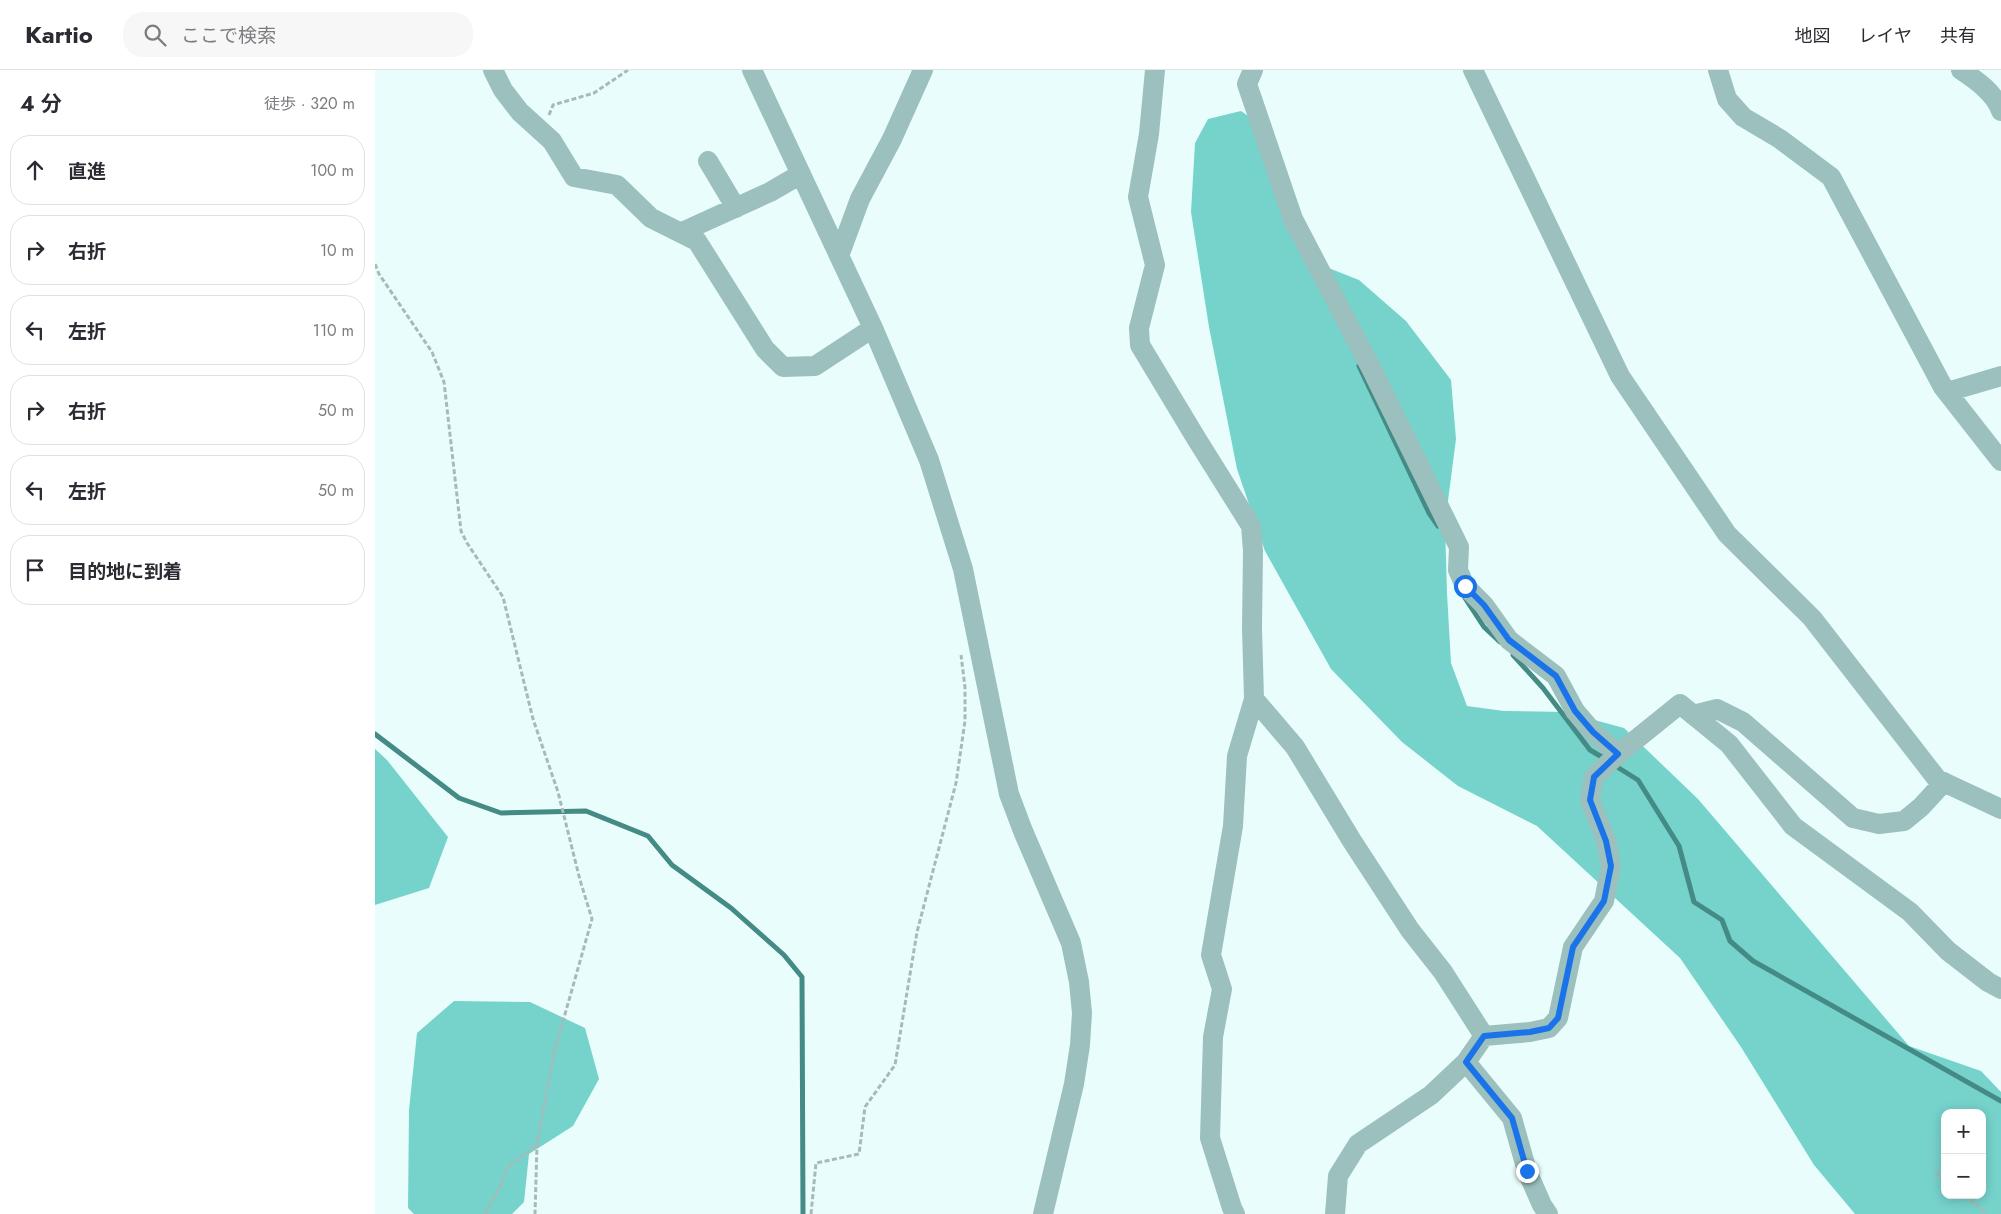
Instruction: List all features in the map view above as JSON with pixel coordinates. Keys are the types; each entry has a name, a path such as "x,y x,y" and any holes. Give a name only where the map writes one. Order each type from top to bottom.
{"street":[{"path":"493,70 503,90 520,112 552,140 574,177 617,185 651,218 697,241 765,349 783,367 815,366 873,328"},
{"path":"753,70 873,328 929,460 963,569 1009,794 1071,943 1079,982 1082,1014 1074,1084 1043,1214"},
{"path":"839,256 861,199 892,139 923,70"},
{"path":"1155,70 1149,134 1138,197 1155,265 1139,328 1140,345 1251,526 1253,551 1251,628 1254,699 1237,756 1233,826 1211,954 1222,989 1213,1037 1210,1138 1235,1214"},
{"path":"1253,70 1247,84 1293,219 1371,368 1459,547 1458,570 1465,586 1484,605 1509,640 1556,676 1575,711 1617,755"},
{"path":"1473,70 1620,376 1727,534 1812,618 1937,779 2001,808"},
{"path":"1718,70 1727,99 1743,117 1780,139 1831,178 1947,392 2001,461"},
{"path":"1961,70 1975,79 1998,102 2001,111"},
{"path":"708,161 736,208"},
{"path":"682,232 770,192 801,174"},
{"path":"1947,392 2001,376"},
{"path":"1254,699 1295,746 1352,841 1411,930 1443,972 1484,1036"},
{"path":"1484,1036 1530,1032 1549,1028 1558,1018 1573,947 1604,901 1611,866 1606,841 1590,800 1594,777 1617,755 1680,704 1729,744 1793,826 1910,912 1948,951 1988,982 2001,989"},
{"path":"1693,715 1717,709 1743,722 1853,818 1879,824 1904,821 1921,807 1944,782"},
{"path":"1335,1214 1338,1176 1358,1144 1431,1095 1466,1062 1484,1036"},
{"path":"1466,1062 1512,1118 1527,1171 1548,1214"}],"path":[{"path":"542,132 553,105 594,93 629,70"},
{"path":"375,264 379,274 433,352 444,382 461,531 503,597 533,719 561,801 580,880 592,919 554,1053 537,1145 535,1214"},
{"path":"811,1214 816,1163 859,1154 865,1107 895,1065 917,932 956,783 965,721 965,687 960,651"},
{"path":"485,1214 497,1194 508,1167 537,1145"},
{"path":"1935,1172 1941,1177"},
{"path":"1969,1199 1987,1214"}],"shaded area":[{"path":"1241,111 1264,127 1311,261 1359,280 1406,321 1451,380 1456,439 1445,524 1447,593 1451,663 1467,706 1504,711 1565,712 1624,728 1698,799 1909,1046 1981,1071 2001,1092 2001,1214 1855,1214 1814,1165 1741,1047 1680,958 1537,826 1458,786 1402,742 1331,669 1265,551 1237,469 1209,327 1191,212 1195,143 1208,119"},
{"path":"375,749 387,760 448,837 429,888 375,905"},
{"path":"454,1001 530,1002 585,1028 599,1079 573,1126 529,1154 524,1202 512,1214 414,1214 408,1208 409,1110 417,1033"}],"waterway":[{"path":"1359,366 1429,513 1438,526"},
{"path":"1465,598 1484,627 1500,642"},
{"path":"1513,655 1543,688 1590,750 1607,760"},
{"path":"375,734 459,798 501,813 586,811 648,836 672,865 731,908 784,955 802,977 803,1214"},
{"path":"1614,765 1638,780 1679,846 1694,902 1722,920 1730,941 1753,961 2001,1101"}],"route":[{"path":"1465,586 1484,605 1509,640 1556,676 1575,711 1593,732 1618,754 1594,777 1590,800 1606,841 1611,866 1604,901 1586,925 1573,947 1558,1018 1549,1028 1530,1032 1484,1036 1466,1062 1512,1118 1527,1171"}]}
